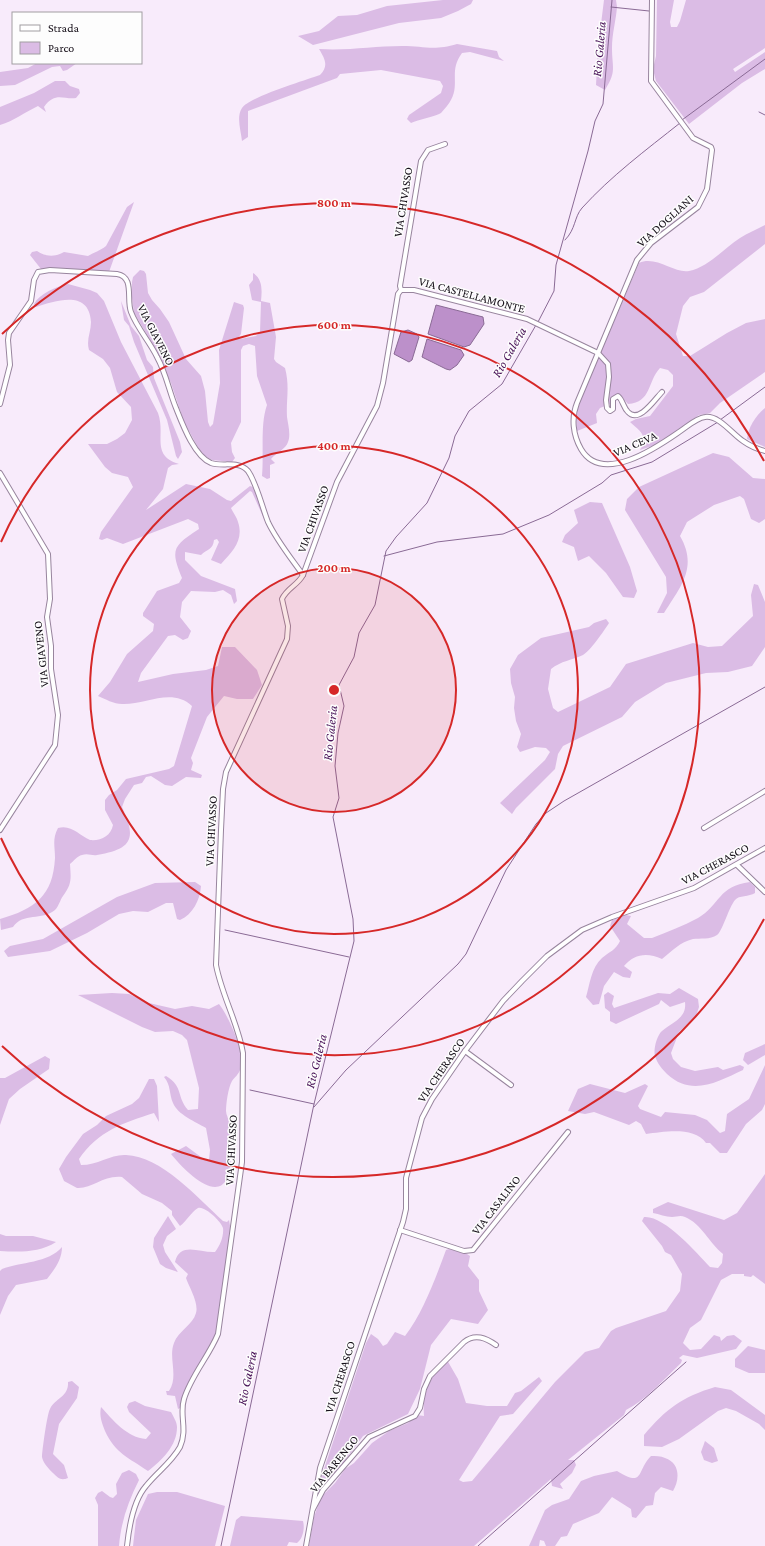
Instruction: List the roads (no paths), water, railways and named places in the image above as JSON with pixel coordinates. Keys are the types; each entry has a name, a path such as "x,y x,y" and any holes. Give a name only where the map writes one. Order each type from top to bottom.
{"street":[{"name":"VIA DOGLIANI","path":"598,354 637,260 651,243 694,212 705,196 712,150 709,145 693,138 651,81 652,0"},
{"name":"VIA CHIVASSO","path":"127,1546 133,1514 142,1491 170,1460 182,1442 184,1430 184,1398 213,1346 218,1334 223,1309 242,1162 243,1054 240,1037 219,980 216,965 223,789 231,760 287,639 288,626 282,599 286,590 300,581 303,575 337,482 377,406 383,383 398,294 401,290 400,286 420,161 428,150 445,144"},
{"name":"VIA GIAVENO","path":"0,404 10,364 8,340 9,333 31,302 34,280 38,272 50,270 117,274 124,277 128,282 129,305 132,316 159,360 182,425 189,438 201,455 208,461 217,464 238,465 248,471 273,531 303,575"},
{"name":"VIA CASTELLAMONTE","path":"401,290 414,290 526,319 598,354"},
{"path":"598,354 608,364 609,377 606,400 610,411 614,409 614,398 618,396 628,412 633,415 637,415 646,409 662,392"},
{"name":"VIA CEVA","path":"598,354 575,407 573,420 575,435 580,447 592,461 607,466 621,462 658,446 701,418 707,417 715,419 744,442 765,451"},
{"name":"VIA GIAVENO","path":"0,473 48,554 50,599 46,617 50,646 51,669 58,715 55,745 0,830"},
{"path":"704,828 765,791"},
{"name":"VIA CHERASCO","path":"306,1546 320,1468 400,1230 406,1210 406,1178 417,1131 432,1099 465,1051 507,996 547,956 572,936 612,917 694,888 765,848"},
{"path":"737,865 765,892"},
{"path":"465,1051 511,1085"},
{"name":"VIA CASALINO","path":"400,1230 464,1250 473,1250 568,1132"},
{"name":"VIA BARENGO","path":"311,1513 323,1490 369,1437 415,1416 419,1411 425,1384 430,1376 464,1342 470,1338 477,1337 496,1345"}],"waterway":[{"name":"Rio Galeria","path":"538,322 554,291 556,265 595,121 603,104 612,0"},
{"path":"611,7 649,11"},
{"path":"682,120 765,59"},
{"path":"759,112 765,115"},
{"path":"565,240 569,236 579,212 593,196 629,164 680,123"},
{"name":"Rio Galeria","path":"221,1546 314,1104 354,941 353,919 333,817 339,798 335,766 338,733 344,706 339,685 354,657 359,633 375,605 386,551 396,537 427,503 449,458 455,436 469,411 502,384 536,325"},
{"path":"720,420 765,387"},
{"path":"384,556 437,542 503,534 549,515 602,483 611,475 652,462 718,422"},
{"path":"314,1107 346,1070 458,964 466,954 506,870 536,824 546,813 564,801 765,687"},
{"path":"225,930 349,957"},
{"path":"250,1090 314,1104"},
{"path":"478,1546 686,1362"}]}
